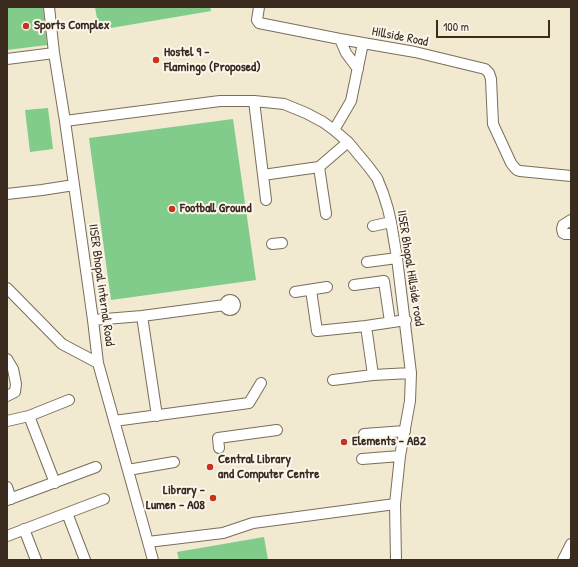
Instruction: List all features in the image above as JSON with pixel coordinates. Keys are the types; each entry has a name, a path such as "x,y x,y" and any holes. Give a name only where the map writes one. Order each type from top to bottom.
{"street":[{"name":"IISER Bhopal internal Road","path":"49,7 54,53 65,120 98,363 153,560"},
{"name":"Hillside Road","path":"259,7 257,20 259,23 415,52 485,69 489,73 491,79 493,124 514,167 520,171 571,176"},
{"path":"340,39 346,53 358,69"},
{"path":"334,130 350,101 363,43"},
{"path":"7,59 54,53"},
{"name":"IISER Bhopal Hillside road","path":"65,120 220,101 254,101 284,104 306,113 334,130 348,142 368,166 376,178 386,203 391,222 398,258 412,373 410,400 400,456 395,504 396,560"},
{"path":"254,101 266,200"},
{"path":"263,175 319,167 348,142"},
{"path":"319,167 326,214"},
{"path":"7,194 74,185"},
{"path":"571,220 563,225 562,229 563,233 571,234"},
{"path":"373,226 391,222"},
{"path":"367,262 398,258"},
{"path":"354,285 384,281 390,322"},
{"path":"295,292 327,287"},
{"path":"7,288 62,344 98,363"},
{"path":"312,290 317,331 406,320"},
{"path":"93,320 142,316 225,305"},
{"path":"142,316 157,416"},
{"path":"366,326 372,376"},
{"path":"7,360 13,369 16,384 15,392 7,396"},
{"path":"333,380 412,373"},
{"path":"114,421 249,403 261,383"},
{"path":"7,421 29,416 69,400"},
{"path":"29,416 55,482"},
{"path":"218,448 218,438 277,430"},
{"path":"364,434 405,431"},
{"path":"362,459 400,456"},
{"path":"128,470 174,462"},
{"path":"7,487 9,499 96,467"},
{"path":"7,536 104,499"},
{"path":"148,542 223,532 253,523 395,504"},
{"path":"66,513 85,560"},
{"path":"24,529 36,560"},
{"path":"563,560 571,544"}],"green space":[{"name":"Sports Complex","path":"7,7 43,7 47,45 7,50"},
{"path":"95,7 210,7 211,11 99,30"},
{"path":"48,108 53,149 30,152 25,110"},
{"name":"Football Ground","path":"233,119 256,280 111,300 89,138"},
{"path":"264,537 268,560 179,560 177,552"}],"place":[{"name":"Sports Complex","path":"26,26"},
{"name":"Hostel 9 - Flamingo (Proposed)","path":"156,60"},
{"name":"Football Ground","path":"172,209"},
{"name":"Elements - AB2","path":"344,442"},
{"name":"Central Library and Computer Centre","path":"210,467"},
{"name":"Library - Lumen - A08","path":"213,498"}]}
